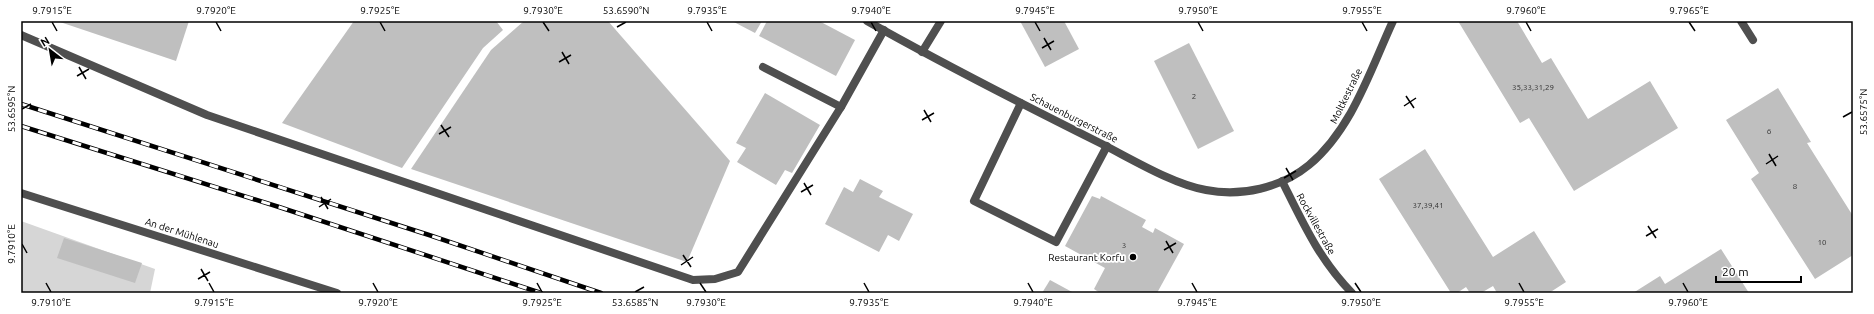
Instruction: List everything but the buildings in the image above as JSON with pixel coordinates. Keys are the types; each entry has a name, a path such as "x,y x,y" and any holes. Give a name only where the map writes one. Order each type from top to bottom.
{"street":[{"name":"Schauenburgerstraße","path":"867,21 922,52 1021,103 1190,186 1206,190 1242,192 1266,187 1282,181"},
{"path":"922,52 941,21"},
{"name":"Moltkestraße","path":"1282,181 1308,166 1340,132 1393,21"},
{"path":"1741,21 1753,40"},
{"path":"21,35 207,115 693,280 715,279 738,272 841,107 884,30"},
{"path":"763,67 841,107"},
{"path":"1021,103 974,201 1056,242 1107,146"},
{"name":"Rockvillestraße","path":"1282,181 1321,257 1337,278 1352,293"},
{"name":"An der Mühlenau","path":"21,193 337,293"}],"shaded area":[{"path":"21,221 155,269 150,293 21,293"}],"railway":[{"path":"21,104 429,235 601,293"},
{"path":"21,126 279,207 541,293"}],"place":[{"name":"Restaurant Korfu","path":"1133,257"}]}
